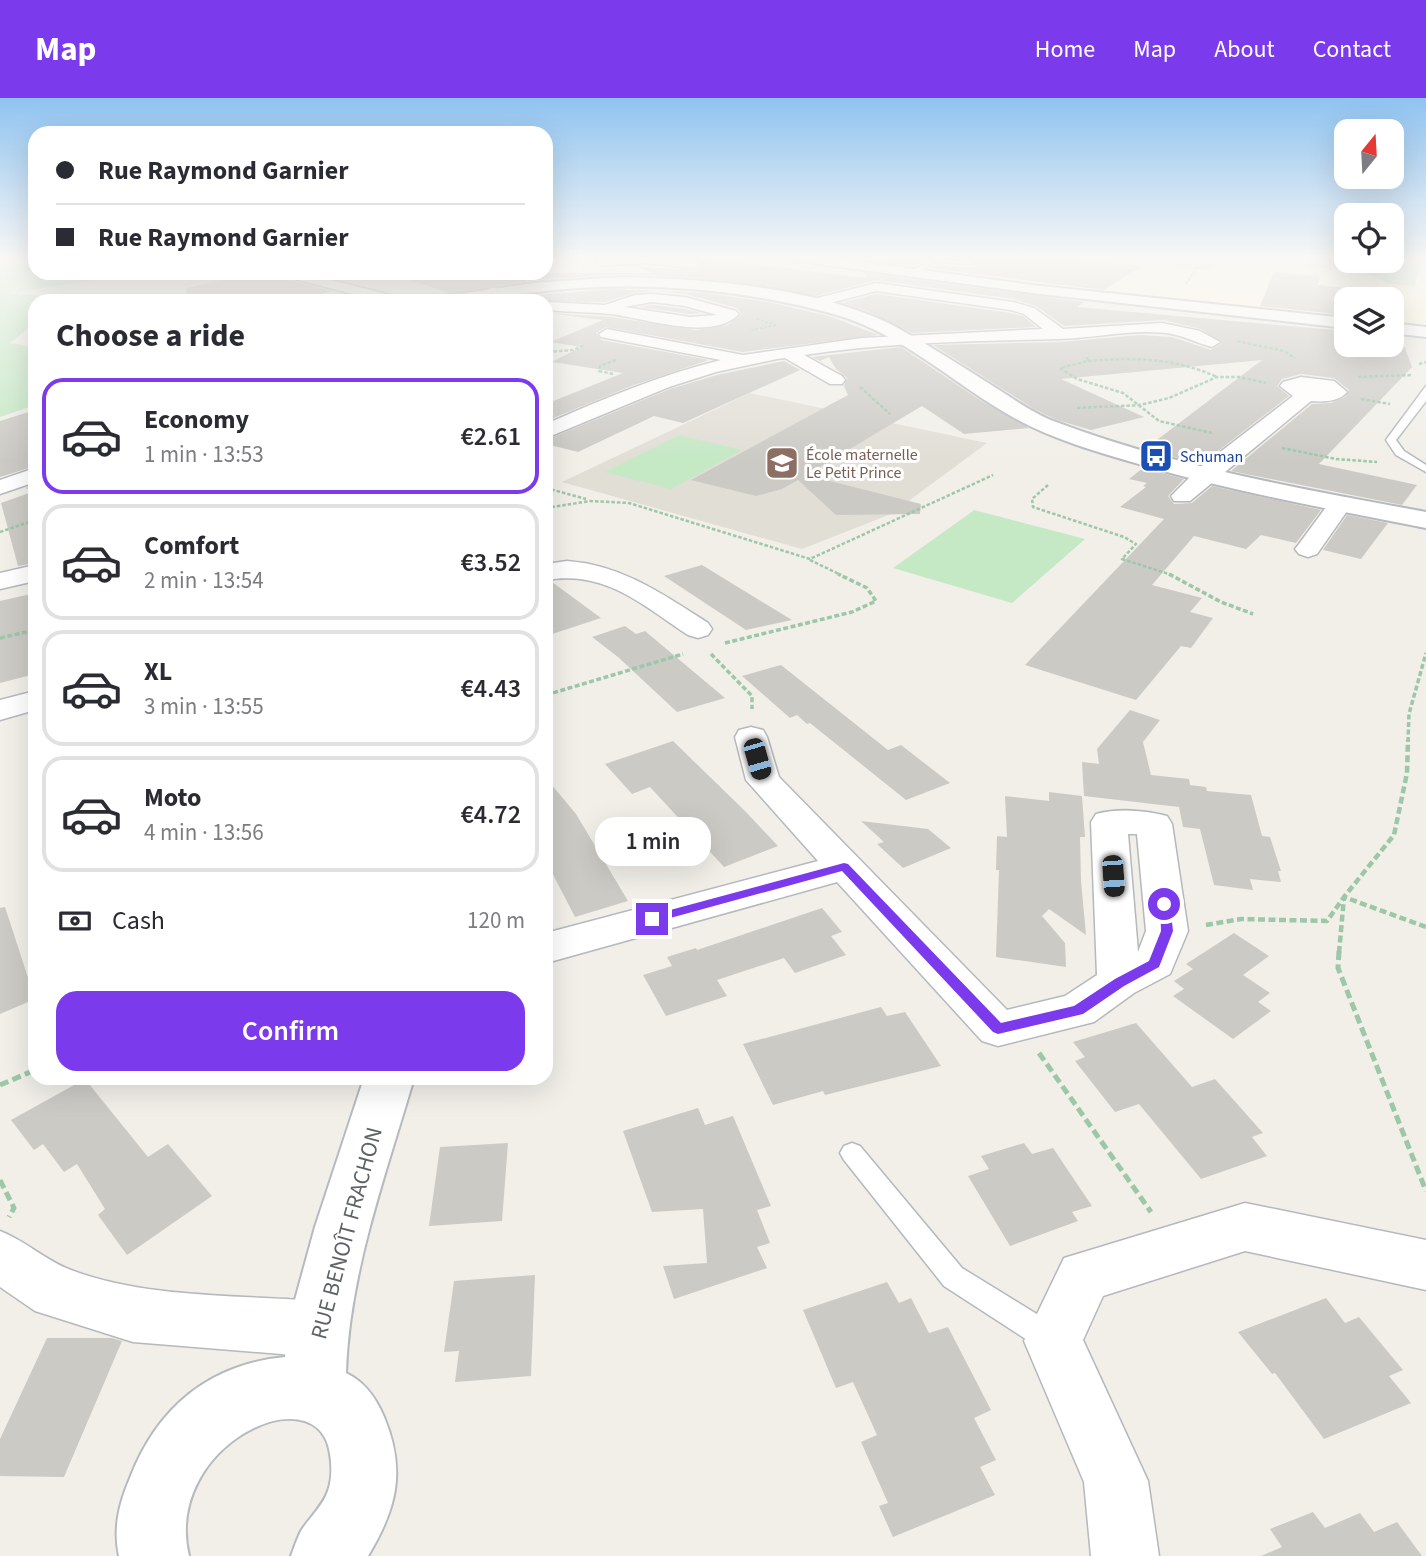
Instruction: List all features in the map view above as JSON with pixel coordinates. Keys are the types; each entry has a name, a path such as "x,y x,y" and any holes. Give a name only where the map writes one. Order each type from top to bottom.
{"street":[{"path":"878,325 1035,421 1118,452 1340,504 1426,520"},
{"path":"1045,325 1088,359"},
{"path":"553,429 658,384 747,360 906,340 1106,332 1153,325"},
{"path":"1153,325 1174,328 1212,342"},
{"path":"1404,329 1426,332"},
{"path":"587,331 747,360"},
{"path":"789,353 836,380"},
{"path":"1182,496 1310,385 1336,388 1336,394"},
{"path":"0,486 28,477"},
{"path":"1308,549 1340,504"},
{"path":"553,570 582,569 610,575 703,643"},
{"path":"0,581 28,575"},
{"path":"18,704 28,722"},
{"path":"751,737 764,780 998,1028 1078,1010 1119,982 1155,963 1167,931 1154,824 1110,822 1119,982"},
{"path":"553,946 844,867"},
{"name":"RUE BENOÎT FRACHON","path":"315,1360 343,1227 387,1085"},
{"path":"1125,1556 1116,1481 1054,1341 1084,1276 1245,1227 1426,1265"},
{"path":"2,1240 55,1292 133,1315 315,1360"},
{"path":"155,1556 149,1538 153,1506 168,1467 192,1434 212,1416 246,1396 281,1387 315,1360"},
{"path":"315,1360 334,1401 355,1423 364,1454 362,1491 346,1529 326,1556"}],"lane":[{"path":"1426,389 1423,399 1391,440 1400,453 1426,469"},
{"path":"852,1153 953,1277 1054,1341"}],"path":[{"path":"553,352 572,350 609,334"},
{"path":"1217,377 1199,368 1174,361 1129,357 1088,359 1060,368 1077,379 1123,393 1159,421 1336,459 1413,461"},
{"path":"1419,364 1426,362"},
{"path":"1070,409 1140,405 1169,398 1217,377 1310,385"},
{"path":"836,380 857,384 890,414"},
{"path":"1336,394 1415,409"},
{"path":"810,559 993,475"},
{"path":"1048,485 1032,499 1034,507 1048,515 1122,534 1136,544 1122,559 1168,573 1221,602 1253,614"},
{"path":"553,490 590,501"},
{"path":"553,507 590,501 629,503 810,559 867,588 876,601 852,612 703,643 553,693"},
{"path":"0,532 28,522"},
{"path":"0,638 28,632"},
{"path":"703,643 752,696 751,737"},
{"path":"1167,931 1241,919 1327,921 1394,835 1407,773 1409,714 1426,653"},
{"path":"1344,897 1426,927"},
{"path":"1344,897 1338,968 1426,1191"},
{"path":"1018,1024 1176,1248"},
{"path":"0,1085 28,1073"},
{"path":"0,1180 14,1208 2,1240"}],"shaded area":[{"path":"1404,325 1426,325 1426,329 1404,326"},
{"name":"École maternelle Le Petit Prince","path":"750,393 987,443 891,514 802,549 562,482"}],"green space":[{"path":"0,325 28,325 28,329 10,343 28,347 28,407 0,417"},
{"path":"679,435 742,450 671,489 605,472"},
{"path":"974,510 1085,539 1012,603 893,568"}],"building":[{"path":"591,325 664,325 696,330 728,325 852,325 878,335 743,352 606,327 596,333 601,340 709,360 631,386 553,418 553,401 623,373 553,362 581,347 553,341"},
{"path":"896,325 1036,327 912,333"},
{"path":"1184,325 1279,325 1334,330 1334,357 1404,357 1404,345 1412,367 1319,464 1417,485 1402,505 1231,471 1312,404 1331,403 1345,397 1349,390 1334,378 1301,374 1282,379 1277,386 1289,396 1201,464 1145,449 1262,360 1061,379 1144,417 1091,430 1057,420 1034,409 933,345 1060,342 1140,335 1172,337 1211,350 1222,343 1201,329"},
{"path":"901,347 980,400 1029,428 964,434 922,406 806,475 921,504 920,514 836,515 798,480 782,489 756,496 691,480 848,395 844,386 847,378 836,369 829,357 820,361 812,357"},
{"path":"784,361 800,370 683,423 654,416 578,452 553,446 553,437 670,389 717,375"},
{"path":"28,412 28,468 0,477 0,421"},
{"path":"1143,468 1184,479 1168,496 1174,504 1192,503 1212,486 1321,510 1296,543 1261,535 1246,549 1194,536 1152,585 1202,598 1190,612 1213,618 1191,648 1181,646 1136,700 1025,665 1164,519 1120,507 1146,487 1143,486 1147,483 1129,479"},
{"path":"28,493 28,564 18,566 1,503"},
{"path":"1347,515 1388,523 1361,559 1323,550"},
{"path":"702,565 792,620 746,630 664,576"},
{"path":"553,583 601,618 553,634"},
{"path":"28,595 28,676 0,683 0,601"},
{"path":"625,626 636,634 645,631 725,698 677,712 618,657 592,637"},
{"path":"781,665 888,750 901,745 950,783 906,800 810,723 807,724 797,715 790,718 742,676"},
{"path":"1130,710 1160,720 1143,742 1151,775 1189,779 1190,785 1206,787 1207,791 1251,795 1262,836 1270,837 1281,871 1278,871 1281,882 1250,879 1253,890 1214,885 1200,829 1183,827 1179,807 1084,796 1082,762 1099,764 1097,749"},
{"path":"673,741 778,846 724,867 650,787 632,794 605,764"},
{"path":"553,786 576,814 628,901 575,917 553,875"},
{"path":"1049,792 1082,796 1085,837 1080,837 1081,881 1086,935 1049,909 1042,916 1065,943 1066,967 996,957 999,870 996,870 997,836 1007,837 1005,796 1049,801"},
{"path":"861,821 928,829 951,848 903,868 877,844 884,842"},
{"path":"5,907 28,978 28,1002 0,1014 0,908"},
{"path":"822,908 842,932 831,936 846,955 795,973 784,958 717,980 727,996 666,1016 643,975 672,966 667,957 696,948 697,950"},
{"path":"1234,933 1269,956 1243,975 1270,993 1258,1002 1271,1011 1233,1039 1173,996 1184,989 1174,981 1193,969 1186,964"},
{"path":"881,1007 887,1016 905,1012 941,1066 825,1095 823,1091 773,1105 743,1044"},
{"path":"1136,1023 1192,1087 1215,1079 1263,1133 1252,1137 1267,1156 1201,1179 1139,1104 1115,1112 1075,1061 1085,1057 1073,1042"},
{"path":"74,1085 90,1085 148,1157 168,1144 212,1196 127,1255 98,1215 105,1209 77,1164 64,1172 43,1144 34,1150 11,1120"},
{"path":"698,1108 705,1125 733,1116 771,1206 757,1210 770,1243 757,1247 767,1268 674,1299 663,1266 707,1263 703,1209 652,1212 623,1131"},
{"path":"508,1143 502,1221 429,1226 440,1147"},
{"path":"1024,1143 1032,1154 1053,1148 1092,1206 1072,1212 1078,1221 1010,1246 968,1176 989,1169 981,1156"},
{"path":"535,1275 531,1376 455,1382 459,1351 444,1352 454,1281"},
{"path":"887,1282 899,1303 911,1298 929,1333 948,1327 991,1410 974,1418 996,1460 980,1467 995,1495 893,1537 879,1506 888,1503 861,1442 877,1435 853,1382 836,1388 803,1310"},
{"path":"1326,1298 1345,1323 1359,1317 1403,1370 1389,1376 1411,1403 1324,1439 1275,1373 1272,1374 1238,1332"},
{"path":"47,1338 112,1338 122,1341 64,1477 0,1476 0,1439"},
{"path":"1313,1512 1325,1528 1360,1513 1374,1532 1397,1522 1422,1556 1261,1556 1282,1547 1270,1529"}],"place":[{"name":"Schuman","path":"1156,456"},
{"name":"École maternelle Le Petit Prince","path":"782,463"}],"route":[{"path":"652,919 844,867 998,1028 1078,1010 1119,982 1155,963 1167,931 1164,904"}]}
